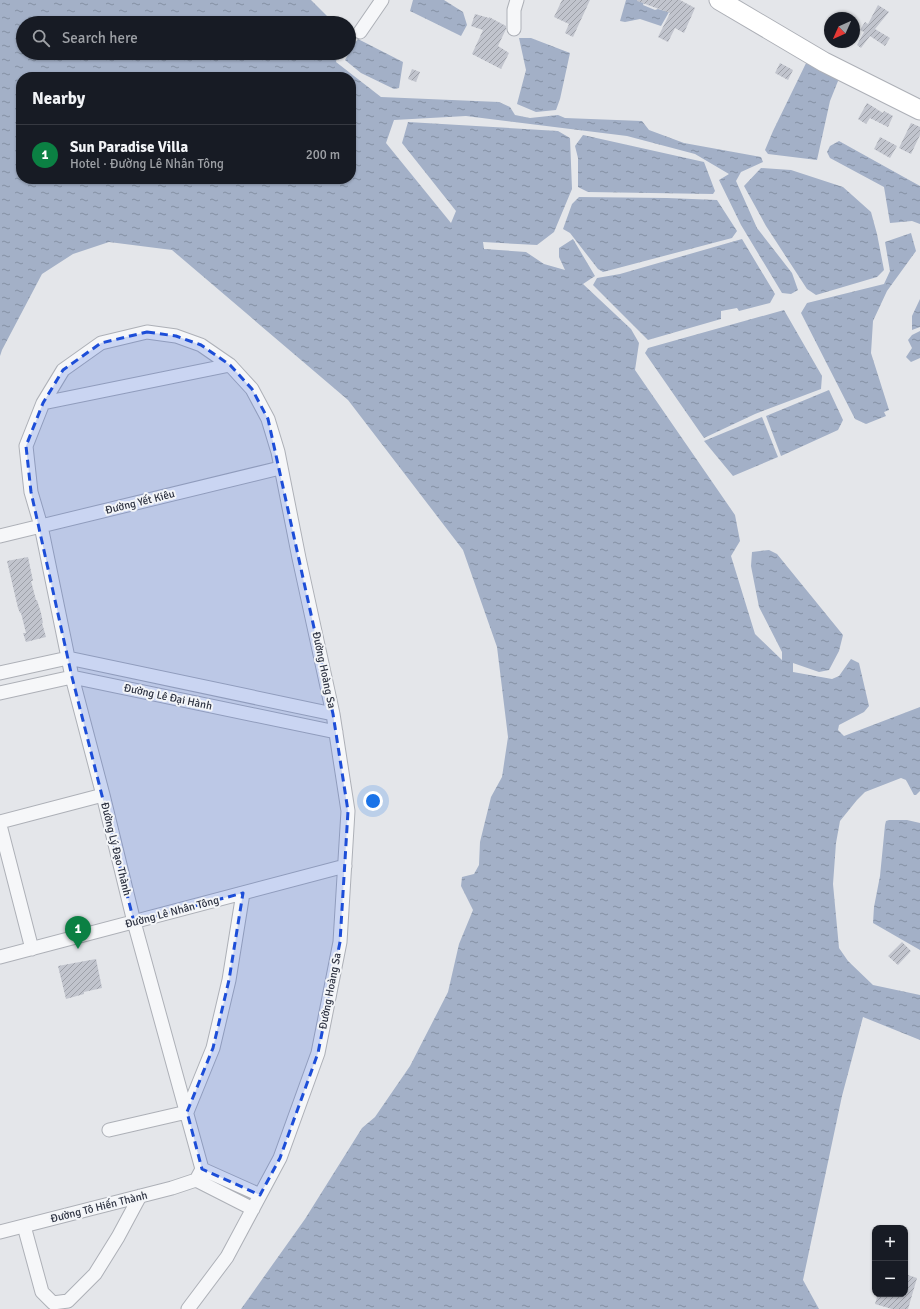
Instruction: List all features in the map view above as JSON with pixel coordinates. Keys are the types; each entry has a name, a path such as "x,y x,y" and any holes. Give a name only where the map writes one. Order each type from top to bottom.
{"street":[{"path":"360,32 382,0"},
{"path":"514,29 514,10 517,0"},
{"path":"719,0 824,62 920,110"},
{"name":"Đường Hoàng Sa","path":"41,526 32,492 26,446 43,403 63,370 101,343 147,332 176,336 201,345 230,364 252,389 268,419 278,452 280,468 333,714 348,811 340,942 318,1053 280,1158 227,1257 188,1309"},
{"path":"43,403 230,364"},
{"name":"Đường Yết Kiêu","path":"0,536 280,468"},
{"name":"Đường Lý Đạo Thành","path":"41,526 72,677 134,922 187,1112 199,1174"},
{"name":"Đường Lê Đại Hành","path":"0,673 68,658 333,714"},
{"name":"Đường Lê Đại Hành","path":"0,693 72,677 336,732"},
{"path":"0,822 103,795"},
{"path":"0,825 32,949"},
{"name":"Đường Lê Nhân Tông","path":"0,957 345,866"},
{"path":"109,1130 187,1112 213,1048 229,980 243,893"},
{"path":"199,1174 260,1195"},
{"path":"199,1174 253,1209"},
{"name":"Đường Tô Hiến Thành","path":"0,1232 172,1188 199,1174"},
{"path":"24,1226 42,1292 53,1303 68,1301 95,1274 118,1237 140,1196"}],"highlighted area":[{"path":"147,332 176,336 201,345 230,365 252,389 268,419 333,714 348,811 340,942 318,1053 280,1158 260,1195 202,1169 187,1112 213,1048 229,980 243,893 134,922 72,677 31,492 26,446 43,403 63,370 101,343"}],"water":[{"path":"0,0 311,0 327,16 16,16 16,60 336,60 336,62 349,72 16,72 16,184 356,184 356,78 381,97 499,102 510,107 515,115 530,118 558,115 565,118 642,121 649,130 684,143 761,157 763,162 741,172 736,181 757,228 792,273 798,290 791,294 782,293 741,225 719,180 729,174 695,154 627,136 466,116 394,120 386,143 451,223 456,211 402,143 408,122 558,131 570,138 572,189 554,232 537,245 483,242 484,249 526,252 544,264 565,270 559,257 559,248 573,239 595,276 583,284 631,329 639,343 635,370 735,515 740,541 731,556 755,634 782,660 782,652 759,607 751,566 752,552 769,550 777,554 843,635 839,651 829,670 819,672 793,663 793,672 832,679 839,676 851,659 859,663 869,706 864,712 839,725 838,730 844,736 920,707 920,791 914,795 906,780 901,778 865,792 840,821 836,843 833,884 839,948 848,961 873,985 920,995 920,1040 863,1017 842,1096 803,1280 819,1309 241,1309 305,1219 362,1128 375,1117 410,1066 448,992 459,944 473,910 461,886 462,877 474,874 479,865 480,842 491,797 502,777 508,737 497,647 463,550 348,400 172,250 109,242 73,254 42,274 0,356"},
{"path":"413,0 444,0 463,12 467,25 461,36 410,11"},
{"path":"626,0 645,0 643,5 655,10 658,9 669,12 661,26 640,19 625,22 620,21"},
{"path":"519,38 531,38 570,53 560,99 556,110 536,112 517,104 526,70"},
{"path":"358,39 403,62 399,88 394,89 361,73 345,60 356,60 356,42"},
{"path":"809,57 840,76 830,101 817,160 768,154 765,150 773,131"},
{"path":"583,135 704,162 715,191 713,194 588,192 578,187 578,158 575,146"},
{"path":"839,141 920,186 920,224 912,221 890,223 884,187 830,158 827,152 830,146"},
{"path":"761,168 791,170 843,187 871,212 884,270 877,277 816,295 807,289 766,226 744,186"},
{"path":"579,197 717,200 737,231 732,238 603,272 598,269 570,233 563,229 572,204"},
{"path":"911,233 916,251 887,291 873,321 871,353 889,410 884,412 886,416 866,424 855,419 801,313 807,303 884,284 890,271 885,242"},
{"path":"742,239 775,294 770,303 739,311 737,308 721,311 721,319 648,340 593,285 597,278 620,274"},
{"path":"920,299 920,327 912,330 912,316"},
{"path":"784,310 822,376 821,389 755,414 704,438 645,353 648,348"},
{"path":"920,331 920,358 911,362 906,357 912,348 908,340 912,335"},
{"path":"829,390 843,420 838,430 781,456 766,416"},
{"path":"762,417 778,457 733,476 704,441"},
{"path":"907,820 920,823 920,950 873,923 874,907 880,876 885,825 886,821"}],"building":[{"path":"562,0 590,0 573,37 565,33 569,24 554,17"},
{"path":"637,0 680,0 695,8 684,33 675,28 668,42 658,37 670,13"},
{"path":"878,5 889,12 875,29 890,38 885,46 870,36 861,48 860,47 860,39 864,32 860,30 865,22 868,24"},
{"path":"475,14 489,17 506,26 498,46 509,53 501,69 472,54 483,30 471,26"},
{"path":"780,63 793,70 788,80 775,73"},
{"path":"412,69 420,72 416,82 408,79"},
{"path":"867,103 883,113 884,111 893,116 888,127 870,118 866,124 858,119"},
{"path":"911,123 920,127 920,135 911,154 899,148"},
{"path":"880,137 897,146 890,158 874,149"},
{"path":"28,557 33,581 31,581 41,613 46,637 26,642 23,633 26,633 21,613 18,608 7,561"},
{"path":"902,942 911,951 898,965 888,956"},
{"path":"96,959 102,988 84,992 84,994 66,999 58,966"},
{"path":"908,1275 917,1278 908,1309 892,1309 875,1304 877,1297 908,1297"}],"place":[{"name":"Sun Paradise Villa","path":"78,949"}]}
